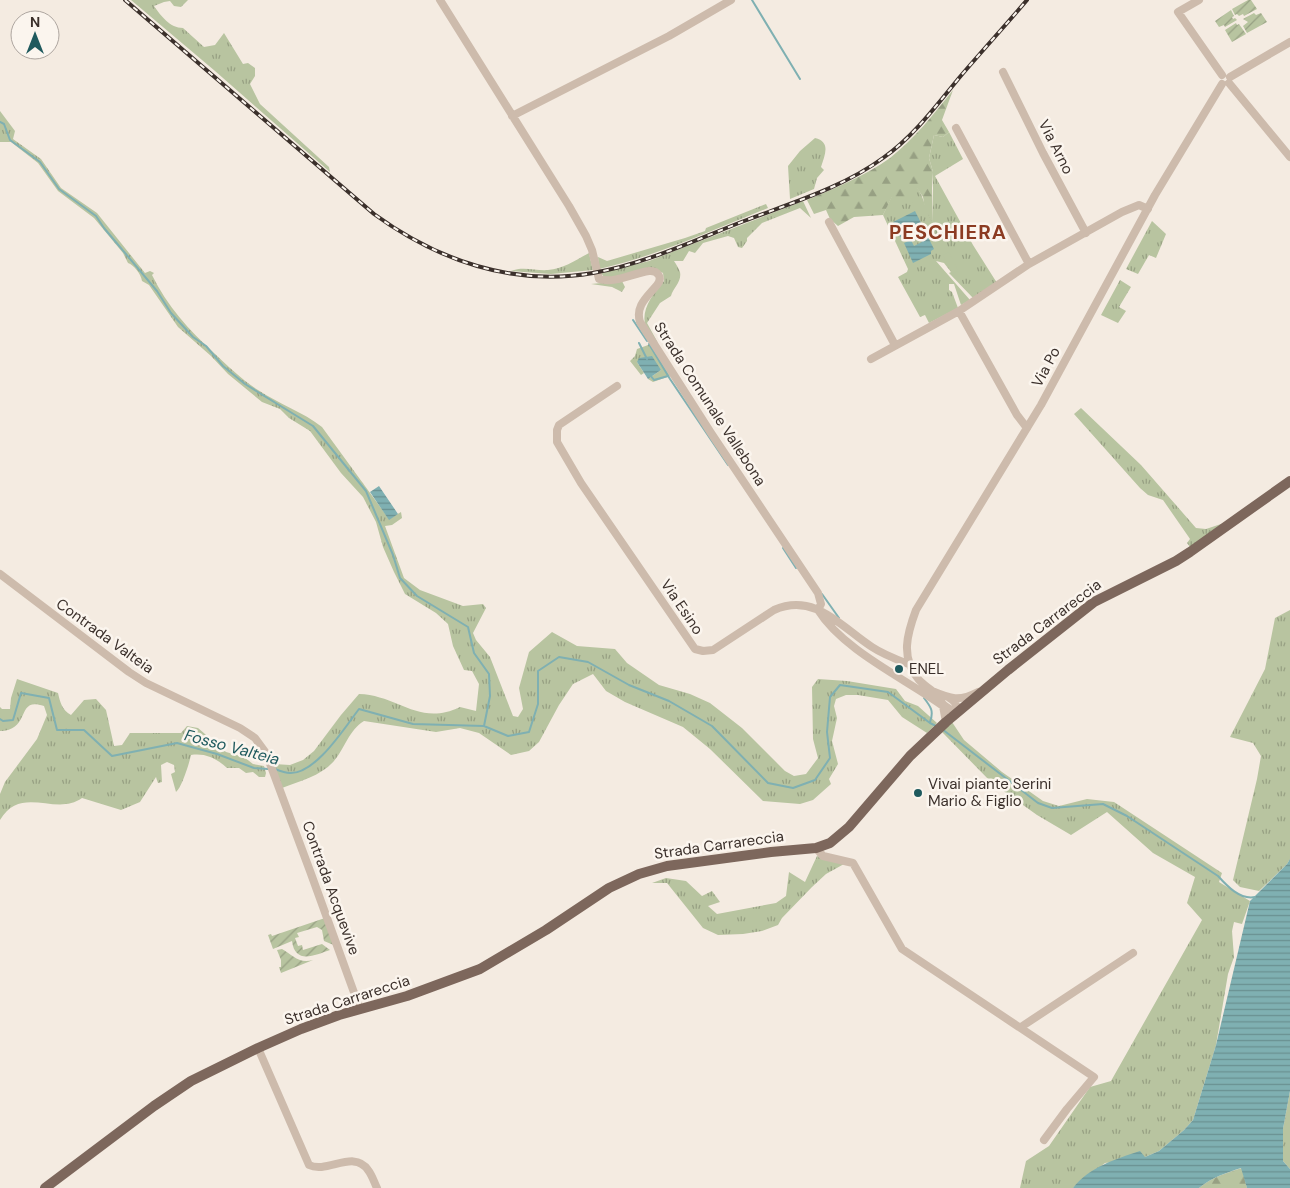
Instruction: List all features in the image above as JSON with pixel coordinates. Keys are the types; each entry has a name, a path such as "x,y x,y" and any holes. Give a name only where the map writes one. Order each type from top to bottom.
{"main road":[{"name":"Strada Carrareccia","path":"45,1188 179,1088 258,1048 317,1022 407,996 480,969 560,921 609,888 639,874 683,863 816,848 830,843 843,833 910,756 945,722 1094,602 1183,557 1290,481"}],"street":[{"name":"Strada Comunale Vallebona","path":"440,0 536,152 586,236 594,257 598,279 613,280 652,271 660,276 660,282 639,308 640,322 711,433 818,593 821,604 818,610"},
{"path":"512,116 669,36 731,0"},
{"path":"1199,0 1178,12 1226,80 1287,148 1290,157"},
{"path":"1226,80 1290,42"},
{"name":"Via Arno","path":"1004,72 1043,153 1086,233"},
{"name":"Via Po","path":"943,706 918,679 906,649 907,636 916,610 1027,428 1148,209 1226,80"},
{"path":"956,128 1029,264"},
{"path":"871,359 959,311 1029,264 1122,212 1139,205 1148,209"},
{"path":"829,222 895,345"},
{"path":"959,311 1017,415 1027,428"},
{"name":"Via Esino","path":"617,386 559,425 556,442 581,483 691,646 698,651 713,650 774,610 782,606 797,604 818,610 834,618 861,640 885,654 911,665"},
{"name":"Contrada Valteia","path":"0,574 146,683 218,716 248,733 261,745 275,777"},
{"path":"818,610 830,627 850,645 943,706 957,712 958,708 955,702 948,697"},
{"path":"885,654 898,654 906,649"},
{"path":"899,676 908,673 911,665"},
{"path":"931,691 948,697 964,698 984,689"},
{"path":"943,706 945,722"},
{"name":"Contrada Acquevive","path":"275,777 360,1010"},
{"path":"816,848 823,856 853,863 902,949 1094,1077 1044,1140"},
{"path":"1021,1027 1134,953"},
{"path":"258,1048 309,1165 319,1169 342,1162 359,1164 368,1169 377,1188"}],"green space":[{"path":"131,0 188,0 181,7 174,6 170,1 154,6 166,21 174,26 183,28 204,47 215,45 224,33 243,64 248,63 255,68 255,76 250,84 260,104 329,167 330,172 215,71"},
{"path":"1251,0 1257,9 1244,16 1243,14 1235,15 1232,9"},
{"path":"1231,10 1234,16 1232,17 1233,19 1237,20 1225,27 1224,25 1219,27 1215,21"},
{"path":"1254,13 1256,15 1261,13 1267,22 1247,33 1243,26 1248,22 1243,19"},
{"path":"1236,23 1237,25 1239,24 1246,34 1232,42 1225,30"},
{"path":"953,90 942,120 949,132 943,137 934,135 929,158 933,172 933,223 925,209 923,197 917,188 912,203 902,203 892,197 883,215 854,217 838,226 830,219 826,210 814,214 807,200 860,176 890,158 931,117"},
{"path":"0,111 15,131 13,139 41,159 61,188 97,213 145,273 150,271 154,273 152,275 164,297 196,335 230,368 252,386 322,427 389,519 401,512 402,518 392,525 385,526 404,578 420,590 463,606 483,604 486,608 473,633 476,640 490,657 513,716 518,717 523,709 519,688 529,652 552,632 577,646 615,649 627,663 659,685 690,694 710,703 742,728 785,771 794,776 806,774 818,758 813,739 812,687 818,679 847,681 896,689 905,701 918,706 937,723 927,733 902,717 888,700 858,695 846,695 836,699 834,706 837,718 832,741 838,764 829,779 831,784 813,800 800,804 763,801 710,749 683,727 625,702 606,691 593,674 573,684 539,742 529,751 511,755 479,733 460,728 436,732 364,721 351,734 334,761 323,771 282,788 274,764 290,765 303,760 314,751 359,694 385,699 420,712 432,714 460,707 476,711 479,684 472,671 464,670 453,646 448,624 436,613 405,594 383,547 376,522 363,497 341,473 310,431 289,418 280,409 262,402 228,374 178,327 149,285 142,281 137,270 128,263 123,253 94,218 58,191 38,163 11,142 0,142"},
{"path":"949,132 963,159 935,176 973,245 997,283 973,298 949,273 951,272 944,263 936,261 970,300 961,305 954,284 949,284 949,290 952,292 958,308 929,323 925,315 920,317 898,277 907,272 908,269 883,215 892,196 917,187 933,222 933,172 929,158 934,135 943,137"},
{"path":"815,138 823,142 826,149 821,167 824,170 817,178 814,189 790,199 788,166 800,151"},
{"path":"803,201 811,218 800,208 762,223 747,238 742,248 738,247 734,238 728,236 703,243 695,253 689,251 683,261 674,261 680,272 679,282 671,296 660,303 647,323 658,343 650,335 644,320 645,312 652,296 664,281 663,273 652,268 612,278 604,277 601,273 649,261"},
{"path":"766,204 768,208 685,242 621,264 599,269 598,257 607,261 685,238"},
{"path":"1152,221 1166,234 1156,258 1149,255 1138,274 1126,269"},
{"path":"949,252 958,271 952,274 943,255"},
{"path":"589,253 593,270 551,274 511,271 559,268"},
{"path":"1120,280 1131,287 1119,307 1126,311 1118,323 1101,315"},
{"path":"622,281 625,287 622,292 612,287 591,284"},
{"path":"651,344 670,376 653,382 648,379 661,370 637,362 644,373 641,375 630,361 635,356 637,349"},
{"path":"1081,408 1141,465 1196,528 1206,529 1224,523 1191,548 1187,543 1190,539 1163,500 1148,495 1140,488 1074,414"},
{"path":"1290,610 1290,859 1259,891 1240,887 1233,880 1261,756 1253,743 1230,737 1265,669 1275,618"},
{"path":"17,679 58,693 63,708 71,715 84,700 96,699 106,710 114,746 122,745 130,733 181,733 187,726 198,728 226,752 244,757 253,764 264,766 265,777 259,777 253,772 246,773 239,768 227,768 219,761 206,756 191,755 183,780 176,792 171,774 175,772 174,765 167,762 161,765 162,782 158,783 156,777 140,802 121,810 82,798 72,803 61,804 28,802 8,809 0,820 0,794 5,782 37,739 47,715 44,706 35,704 29,706 16,725 10,729 0,731 0,707 2,709 10,709 11,698"},
{"path":"952,722 964,740 1002,772 1043,801 1059,806 1087,799 1114,802 1222,873 1219,882 1250,901 1242,924 1234,922 1232,931 1234,957 1228,974 1216,1045 1193,1120 1159,1151 1145,1157 1105,1163 1073,1188 1020,1188 1026,1161 1049,1146 1090,1087 1111,1081 1202,920 1187,903 1195,877 1153,853 1107,812 1071,835 1037,815 991,782 942,732"},
{"path":"817,856 844,864 826,874 782,918 778,925 762,931 718,935 703,928 667,883 652,883 666,878 686,881 702,896 712,891 720,902 708,906 717,914 776,903 786,896 789,872 805,882"},
{"path":"325,918 336,946 324,941 322,930 317,927 297,933 299,937 295,938 298,946 302,945 303,950 322,944 330,950 312,956 301,956 294,948 292,941 273,949 268,935 271,934 272,936"},
{"path":"282,949 300,960 313,960 281,973 279,967 281,967 281,960 277,950"},
{"path":"1290,1091 1290,1169 1283,1161 1283,1129"},
{"path":"1242,1168 1247,1188 1199,1188 1214,1178"}],"water":[{"path":"915,211 934,249 931,251 931,254 913,263 904,243 911,240 914,246 922,242 919,233 916,229 910,229 907,237 900,237 893,222"},
{"path":"652,356 661,370 648,379 637,362 639,358"},
{"path":"379,486 398,514 389,520 370,492"},
{"path":"1290,859 1290,1091 1283,1129 1283,1161 1290,1169 1290,1188 1247,1188 1241,1168 1214,1178 1199,1188 1073,1188 1087,1174 1112,1161 1140,1151 1145,1157 1159,1151 1193,1120 1216,1045 1250,901"}],"waterway":[{"path":"752,0 800,79"},
{"path":"0,122 4,124 10,140 40,162 59,189 96,216 157,291 171,313 193,337 206,346 223,366 245,384 313,426 366,491 393,555 400,578 417,596 468,627 474,653 489,674 490,696 484,726 508,736 529,732 538,704 538,671 559,657 588,662 629,685 669,701 712,726 768,783 793,788 815,780 830,758 827,732 830,697 840,685 888,692 936,726"},
{"path":"633,320 647,341"},
{"path":"639,343 647,359"},
{"path":"649,344 670,379 728,465"},
{"path":"650,375 654,380 668,376"},
{"path":"783,548 796,568"},
{"path":"822,594 839,618"},
{"name":"Fosso Valteia","path":"0,719 3,721 13,720 21,693 49,698 57,730 84,730 112,756 177,743 217,754 254,768 268,769"},
{"path":"924,698 931,709 930,722"},
{"name":"Fosso Valteia","path":"275,769 290,773 310,766 329,748 359,709 413,724 484,726"},
{"path":"942,729 1038,803 1052,808 1103,804 1127,816 1218,876 1234,891 1244,896 1255,897"}],"railway":[{"path":"125,0 374,214 424,245 450,257 505,273 534,276 593,273 632,264 816,194 851,178 894,150 914,131 1027,0"}],"place":[{"name":"ENEL","path":"899,669"},
{"name":"Vivai piante Serini Mario & Figlio","path":"918,793"}],"district":[{"name":"PESCHIERA","path":"948,232"}]}
